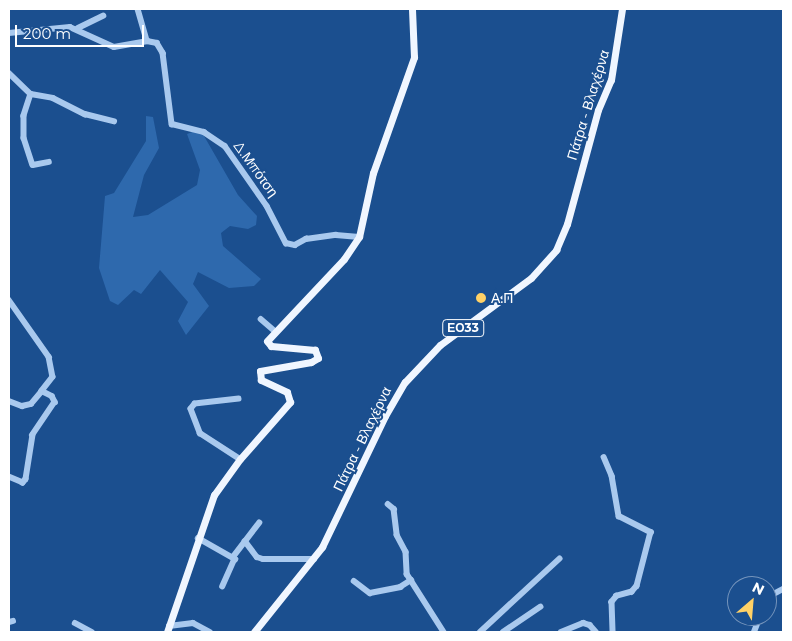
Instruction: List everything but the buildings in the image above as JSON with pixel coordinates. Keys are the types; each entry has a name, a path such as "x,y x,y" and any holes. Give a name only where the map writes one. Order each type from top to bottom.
{"main road":[{"path":"168,629 214,495 240,459 290,402 287,392 261,380 260,371 314,362 318,355 309,348 270,346 267,341 275,330 344,259 359,237 372,173 414,56 412,9"},
{"name":"Πάτρα - Βλαχέρνα","path":"257,631 314,559 406,382 440,346 531,278 556,250 567,224 598,110 611,80 622,9"}],"street":[{"path":"78,28 114,47 147,41 138,9"},
{"path":"9,33 78,28 103,16"},
{"name":"Δ.Μπότση","path":"147,41 162,48 172,124 204,132 225,146 267,206 286,243 295,245 306,239 336,235 359,237"},
{"path":"9,74 31,94 53,98 85,114 114,121"},
{"path":"31,94 24,116 24,138 33,164 49,162"},
{"path":"9,300 49,357 53,377 31,404 22,406 9,401"},
{"path":"261,319 275,330"},
{"path":"9,477 23,483 26,480 33,435 55,402 52,396 42,391"},
{"path":"239,399 195,404 190,409 200,433 240,459"},
{"path":"604,456 612,476 619,516 651,532 637,586 632,592 616,596 612,602 613,632"},
{"path":"388,504 394,508 397,535 407,557 404,566 444,632"},
{"path":"232,557 260,523"},
{"path":"198,538 232,557 235,564 223,586"},
{"path":"245,541 257,557 263,559 314,559"},
{"path":"480,632 559,559"},
{"path":"354,582 370,593 400,587 411,580"},
{"path":"502,632 540,607"},
{"path":"75,623 92,632"},
{"path":"168,629 189,623 210,632"},
{"path":"561,632 583,623 590,625 596,632"}],"shaded area":[{"path":"146,116 153,117 159,148 144,175 133,217 148,215 197,185 200,170 187,134 200,129 238,195 257,216 256,225 248,229 230,226 221,233 223,246 261,279 254,286 229,288 198,272 193,284 209,306 186,335 178,321 188,302 160,270 141,294 134,290 118,305 110,301 99,268 105,196 114,193 146,141"}],"place":[{"name":"Α.Π","path":"481,298"}]}
